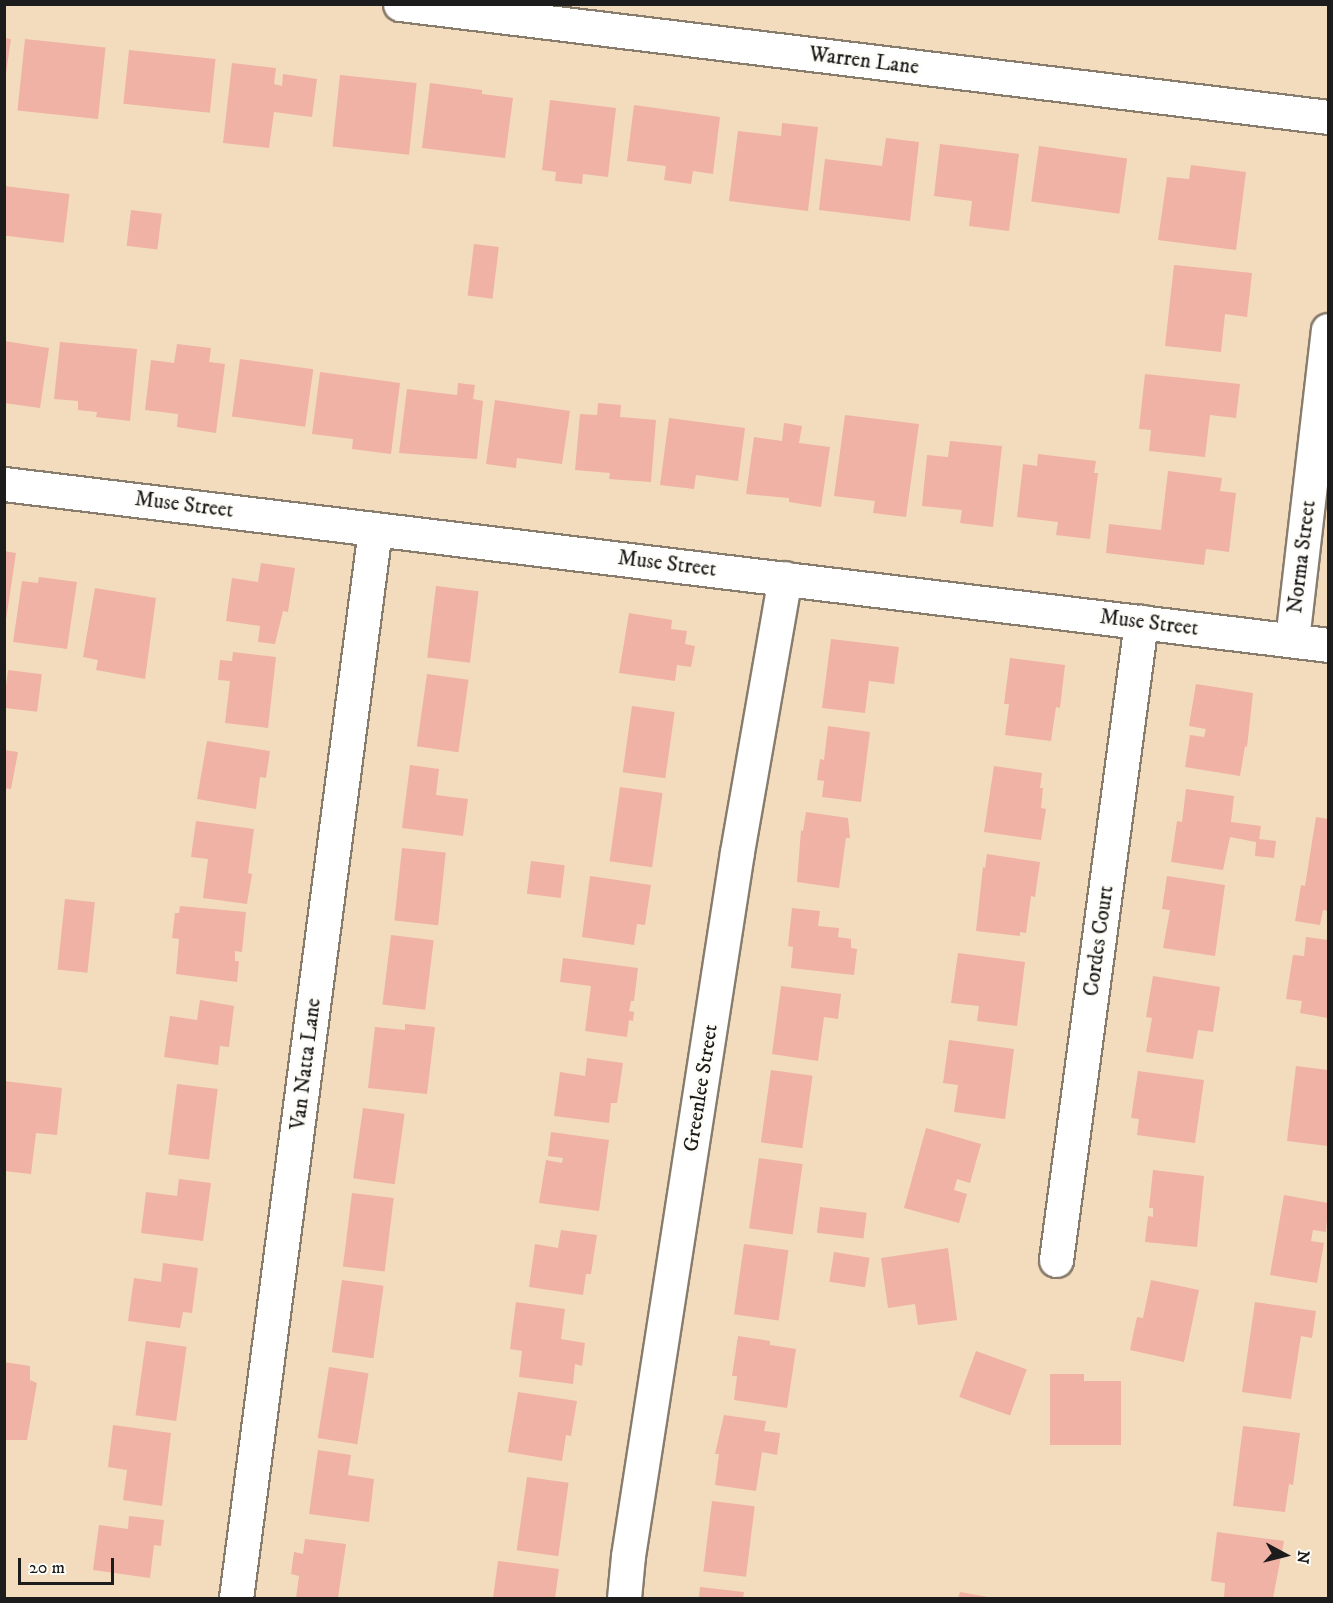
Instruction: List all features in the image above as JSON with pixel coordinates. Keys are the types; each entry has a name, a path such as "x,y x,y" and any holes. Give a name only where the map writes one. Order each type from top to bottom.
{"street":[{"name":"Warren Lane","path":"400,4 1329,117"},
{"name":"Norma Street","path":"1292,640 1329,330"},
{"name":"Muse Street","path":"4,484 1329,645"},
{"name":"Van Natta Lane","path":"236,1599 375,528"},
{"name":"Greenlee Street","path":"624,1599 628,1556 736,863 785,578"},
{"name":"Cordes Court","path":"1056,1260 1141,622"}],"building":[{"path":"4,38 11,39 6,73 4,73"},
{"path":"25,39 106,47 98,119 17,111"},
{"path":"129,50 216,59 210,113 123,104"},
{"path":"232,63 276,68 274,84 282,86 283,74 317,79 312,117 274,112 269,148 223,143"},
{"path":"340,75 417,83 409,155 332,147"},
{"path":"430,83 482,90 482,94 513,98 505,158 422,148"},
{"path":"550,100 616,108 608,177 583,174 582,184 555,181 556,172 542,170"},
{"path":"634,105 720,117 713,174 693,171 691,184 664,180 666,166 627,161"},
{"path":"782,123 818,127 808,211 729,201 738,131 781,136"},
{"path":"886,138 919,142 910,221 819,210 825,159 882,166"},
{"path":"940,144 1019,154 1009,231 969,226 972,201 934,196"},
{"path":"1039,146 1127,158 1119,214 1031,201"},
{"path":"1191,165 1246,172 1236,250 1158,240 1167,177 1189,179"},
{"path":"4,186 70,194 64,243 4,235"},
{"path":"131,210 162,214 157,250 127,246"},
{"path":"474,244 499,247 492,299 468,296"},
{"path":"1174,265 1252,273 1247,317 1225,314 1221,352 1165,346"},
{"path":"4,341 49,348 40,408 4,403"},
{"path":"60,342 137,349 130,421 96,417 97,412 78,410 78,401 54,399"},
{"path":"177,344 211,348 209,362 225,364 216,433 177,427 178,414 145,410 151,360 174,363"},
{"path":"240,359 313,369 305,427 232,416"},
{"path":"320,372 400,383 391,454 352,449 353,439 312,434"},
{"path":"1145,374 1240,384 1236,418 1210,415 1205,457 1149,451 1151,430 1139,429"},
{"path":"458,383 475,385 473,399 483,401 477,459 399,453 407,389 457,395"},
{"path":"495,400 570,411 562,464 517,458 516,468 486,464"},
{"path":"598,403 621,405 620,417 656,420 651,482 609,479 610,473 575,470 580,414 597,415"},
{"path":"845,415 919,424 906,517 873,513 875,501 834,496"},
{"path":"669,418 745,428 738,481 696,475 694,489 660,485"},
{"path":"784,423 802,426 799,443 830,447 821,507 789,502 789,498 746,494 754,437 782,441"},
{"path":"950,441 1002,446 993,527 960,523 962,510 922,506 927,455 948,457"},
{"path":"1038,454 1096,461 1094,473 1098,473 1090,539 1056,535 1058,522 1017,517 1023,464 1037,466"},
{"path":"1168,471 1222,478 1220,491 1236,493 1229,552 1206,549 1204,565 1106,553 1109,524 1161,530"},
{"path":"4,551 16,553 6,620 4,620"},
{"path":"261,563 295,568 288,612 283,611 275,644 258,642 260,626 226,621 232,578 258,582"},
{"path":"39,577 77,582 67,649 13,642 22,581 38,583"},
{"path":"436,586 479,591 470,663 427,657"},
{"path":"95,588 156,598 145,679 96,670 98,660 83,657"},
{"path":"629,613 672,620 671,629 687,631 685,644 695,646 691,667 677,665 675,681 619,673"},
{"path":"831,639 899,647 894,684 869,681 865,713 822,708"},
{"path":"233,652 276,657 268,728 225,723 230,681 218,680 220,660 232,661"},
{"path":"1010,658 1065,665 1060,708 1056,707 1051,741 1005,735 1009,704 1004,704"},
{"path":"8,670 42,674 37,712 4,708"},
{"path":"427,674 469,680 458,752 417,746"},
{"path":"1196,684 1253,693 1247,747 1245,746 1240,776 1185,767 1190,735 1204,737 1206,729 1189,726"},
{"path":"632,706 675,712 665,778 623,772"},
{"path":"828,726 870,732 861,802 822,797 824,781 817,780 820,759 824,760"},
{"path":"207,741 270,751 266,778 260,777 256,809 197,799"},
{"path":"4,750 18,752 11,789 4,788"},
{"path":"410,765 439,769 436,795 468,799 463,836 402,828"},
{"path":"994,766 1042,773 1041,808 1046,809 1041,840 984,832"},
{"path":"620,787 663,793 652,867 610,861"},
{"path":"1186,789 1234,796 1231,822 1261,826 1259,839 1276,841 1274,858 1255,856 1256,842 1230,837 1223,870 1171,862 1177,821 1182,822"},
{"path":"806,812 848,818 850,838 846,838 839,888 797,882 801,830 803,831"},
{"path":"1316,817 1328,819 1328,911 1323,910 1320,925 1295,921 1301,885 1305,886"},
{"path":"196,821 254,829 248,873 252,874 247,904 203,898 208,859 191,857"},
{"path":"402,848 446,853 438,925 394,921"},
{"path":"987,854 1040,862 1035,897 1031,896 1026,933 1020,932 1020,936 976,931 983,867 985,868"},
{"path":"531,861 565,865 561,898 527,894"},
{"path":"590,876 651,885 645,925 637,924 634,945 582,937"},
{"path":"1167,876 1225,885 1215,956 1163,948 1170,910 1162,909"},
{"path":"65,899 95,902 87,973 58,970"},
{"path":"180,906 246,912 242,952 235,951 235,961 239,961 237,982 176,974 179,939 172,938 175,913 179,913"},
{"path":"792,908 820,911 818,926 839,928 838,937 851,939 851,948 857,949 854,975 791,968 793,947 788,946"},
{"path":"391,935 434,940 425,1010 382,1004"},
{"path":"1306,937 1328,940 1328,1018 1300,1013 1302,1001 1286,999 1293,955 1304,956"},
{"path":"958,953 1025,962 1017,1026 977,1021 979,1006 951,1003"},
{"path":"563,958 638,968 634,1001 631,1001 629,1011 634,1012 633,1021 629,1020 627,1037 585,1031 591,986 560,982"},
{"path":"1153,976 1220,987 1213,1032 1198,1030 1193,1059 1146,1052 1152,1018 1146,1017"},
{"path":"781,986 841,994 838,1019 824,1017 818,1061 772,1054"},
{"path":"200,1000 234,1006 229,1047 220,1046 218,1065 164,1057 170,1016 197,1020"},
{"path":"405,1024 435,1027 427,1094 368,1088 375,1027 405,1030"},
{"path":"949,1040 1014,1049 1005,1119 954,1112 958,1085 943,1083"},
{"path":"587,1058 623,1063 617,1103 611,1103 609,1123 554,1116 560,1072 585,1076"},
{"path":"1296,1066 1328,1070 1328,1146 1287,1141"},
{"path":"771,1070 813,1076 802,1148 761,1142"},
{"path":"1138,1071 1204,1080 1195,1143 1137,1135 1139,1119 1131,1118"},
{"path":"4,1081 62,1088 57,1135 36,1133 31,1174 4,1171"},
{"path":"177,1084 218,1089 209,1159 168,1154"},
{"path":"363,1108 405,1114 395,1184 353,1178"},
{"path":"926,1128 981,1144 970,1183 957,1179 954,1190 967,1194 959,1223 904,1208"},
{"path":"551,1132 609,1140 599,1211 539,1203 546,1160 562,1163 563,1158 548,1156"},
{"path":"759,1158 803,1164 793,1234 749,1228"},
{"path":"1153,1170 1204,1176 1197,1247 1145,1242 1148,1216 1153,1217 1153,1208 1149,1208"},
{"path":"179,1179 211,1183 203,1241 141,1233 146,1192 177,1196"},
{"path":"352,1193 394,1198 385,1272 343,1266"},
{"path":"1284,1195 1328,1203 1326,1232 1313,1230 1311,1241 1324,1243 1317,1283 1270,1275"},
{"path":"820,1207 867,1213 863,1239 817,1233"},
{"path":"561,1230 597,1235 591,1274 586,1274 583,1295 529,1287 535,1244 558,1248"},
{"path":"744,1244 789,1250 779,1321 734,1314"},
{"path":"948,1248 957,1320 918,1325 915,1304 888,1308 881,1258"},
{"path":"834,1252 870,1258 865,1287 829,1282"},
{"path":"163,1263 198,1268 192,1313 183,1312 180,1328 128,1321 134,1278 161,1282"},
{"path":"342,1280 384,1286 373,1358 332,1352"},
{"path":"1151,1280 1199,1290 1184,1362 1130,1350 1137,1317 1143,1318"},
{"path":"516,1302 565,1309 561,1339 585,1343 582,1366 575,1364 573,1384 519,1377 522,1351 510,1349"},
{"path":"1255,1302 1316,1311 1312,1338 1301,1336 1291,1399 1242,1392"},
{"path":"738,1336 770,1341 770,1345 796,1349 787,1408 734,1400 737,1376 732,1376"},
{"path":"146,1341 187,1347 176,1421 136,1415"},
{"path":"976,1351 1027,1369 1010,1416 959,1397"},
{"path":"4,1362 30,1366 30,1380 37,1383 27,1440 4,1440"},
{"path":"329,1367 369,1373 357,1444 318,1438"},
{"path":"1050,1374 1084,1374 1084,1381 1121,1381 1121,1445 1050,1445"},
{"path":"518,1392 577,1401 571,1436 566,1435 562,1461 508,1452"},
{"path":"724,1415 766,1421 764,1431 780,1433 777,1455 762,1452 756,1491 715,1485 719,1454 715,1454"},
{"path":"113,1425 171,1433 162,1506 123,1500 127,1470 108,1467"},
{"path":"1243,1426 1300,1433 1293,1485 1289,1484 1285,1512 1233,1506"},
{"path":"318,1450 351,1455 348,1475 374,1479 369,1522 309,1514"},
{"path":"527,1477 569,1483 558,1556 517,1550"},
{"path":"712,1501 755,1506 746,1577 703,1571"},
{"path":"129,1516 164,1520 161,1546 154,1545 150,1578 93,1570 99,1525 128,1529"},
{"path":"1217,1532 1284,1541 1273,1598 1224,1598 1225,1583 1211,1581"},
{"path":"305,1539 346,1544 338,1598 296,1598 299,1576 291,1574 294,1552 303,1554"},
{"path":"498,1561 559,1569 555,1598 493,1598"},
{"path":"700,1587 744,1592 743,1598 699,1598"},
{"path":"960,1592 988,1597 988,1598 958,1598"}]}
